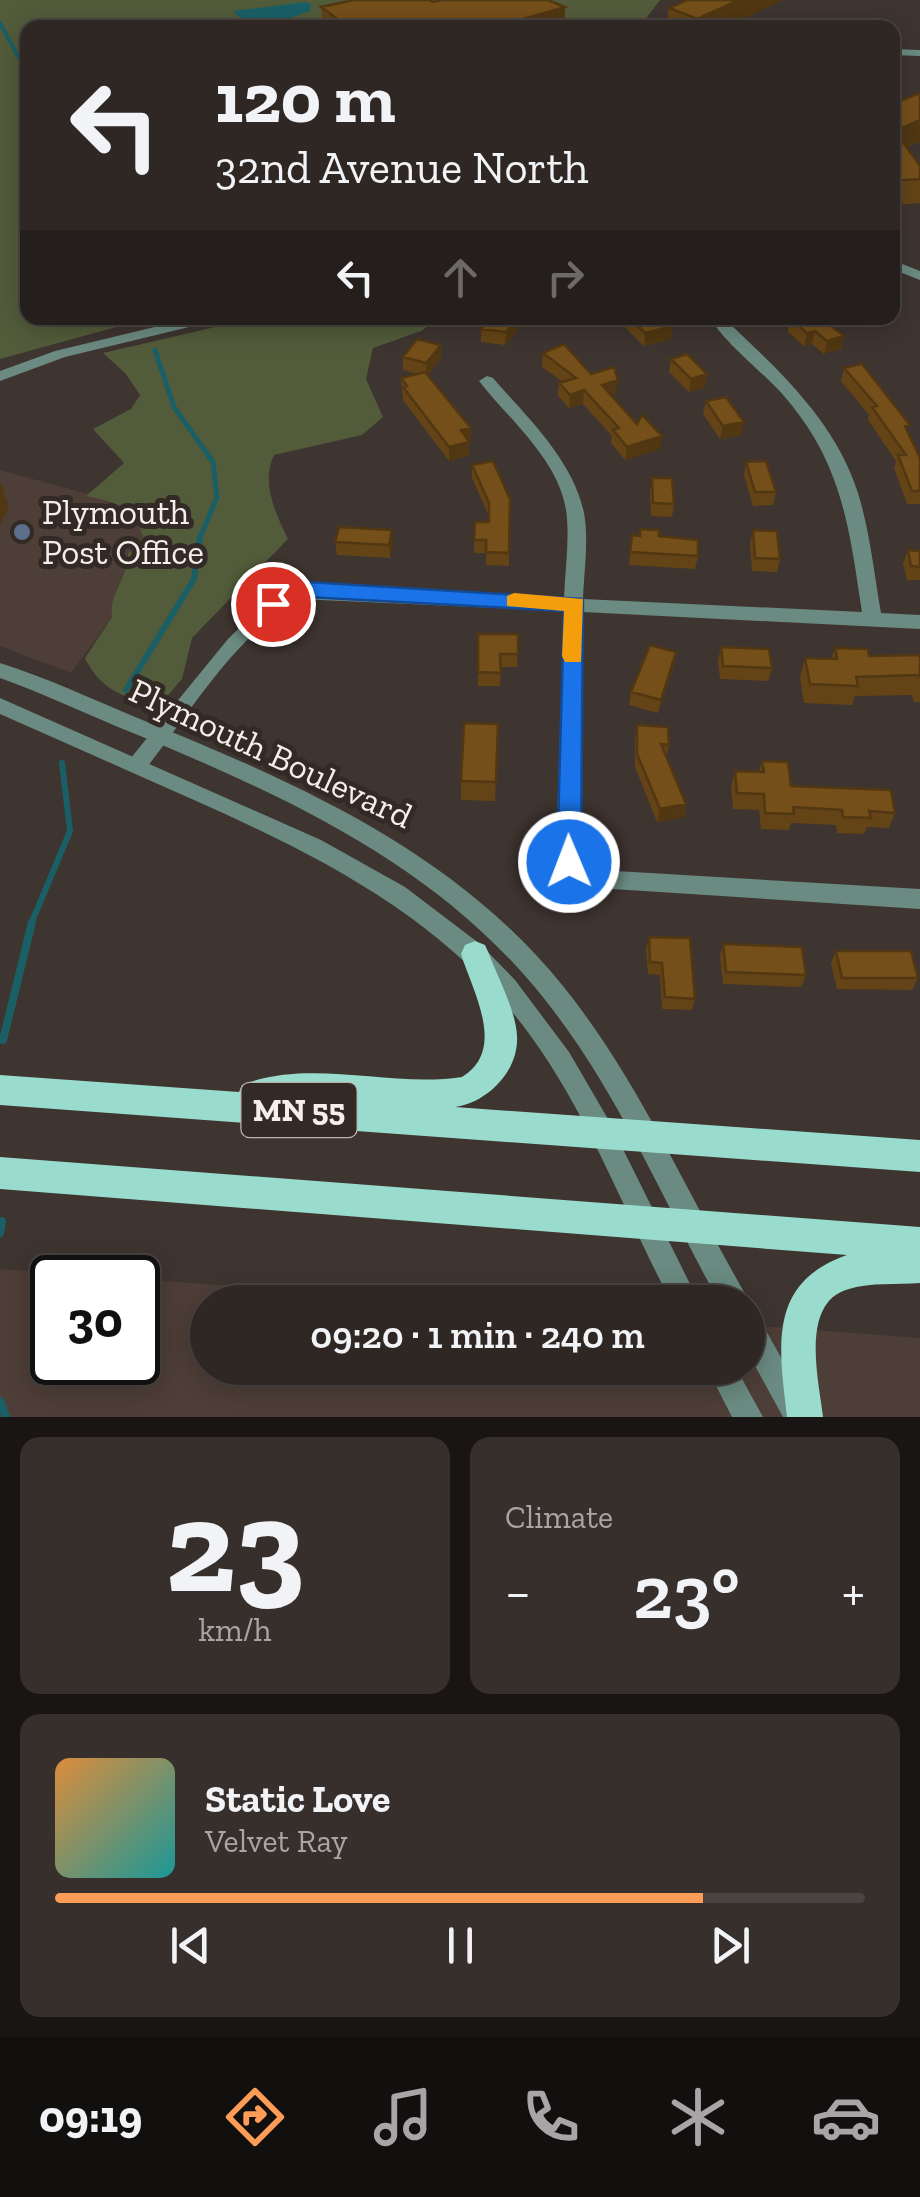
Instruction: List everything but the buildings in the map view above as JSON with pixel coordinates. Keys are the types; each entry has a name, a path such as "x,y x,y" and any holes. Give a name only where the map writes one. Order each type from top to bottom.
{"main road":[{"path":"191,1102 298,1090 434,1096 467,1091 490,1072 502,1036 475,954"},
{"name":"MN 55","path":"0,1090 920,1156"},
{"path":"0,1173 920,1244"},
{"path":"802,1417 798,1333 811,1296 831,1278 848,1272 920,1266"}],"street":[{"path":"0,376 60,354 180,325"},
{"path":"723,325 782,384 829,444 854,514 872,620"},
{"path":"486,380 548,452 572,493 576,516 575,604 567,851 576,869 598,879 920,899"},
{"path":"137,765 273,604 294,592 920,622"},
{"name":"Plymouth Boulevard","path":"0,670 162,735 369,831 470,902 556,996 641,1134 724,1285"},
{"name":"Plymouth Boulevard","path":"0,706 339,857 406,896 475,954 538,1027 598,1132 676,1285"},
{"path":"765,1355 802,1417"},
{"path":"730,1385 748,1417"}],"shaded area":[{"path":"0,470 121,503 138,519 143,537 128,554 128,574 117,587 112,617 71,673 0,646"},
{"path":"0,1269 30,1271 30,1385 160,1385 160,1281 218,1285 190,1285 190,1385 765,1385 765,1326 920,1338 920,1417 0,1417"}],"green space":[{"path":"0,0 660,0 645,20 20,20 20,325 124,325 0,359"},
{"path":"224,325 429,325 373,348 366,379 383,417 362,435 274,455 269,487 288,539 192,638 182,679 164,700 139,700 117,692 99,679 85,658 112,617 113,600 128,554 143,537 129,512 86,496 124,463 93,429 131,409 140,395 125,373 103,353"}],"water":[{"path":"311,4 310,11 284,20 242,20 233,11"}],"waterway":[{"path":"0,23 20,60"},
{"path":"155,350 174,407 213,462 217,497 200,538"},
{"path":"126,690 194,579 200,536"},
{"path":"31,924 70,831 62,763"},
{"path":"3,1040 32,922"},
{"path":"0,1233 2,1221"},
{"path":"0,1401 6,1417"}],"slow traffic":[{"path":"514,601 575,604 573,656"}],"place":[{"name":"Plymouth Post Office","path":"22,532"}],"route":[{"path":"273,604 283,596 307,590 575,604 569,862"}]}
